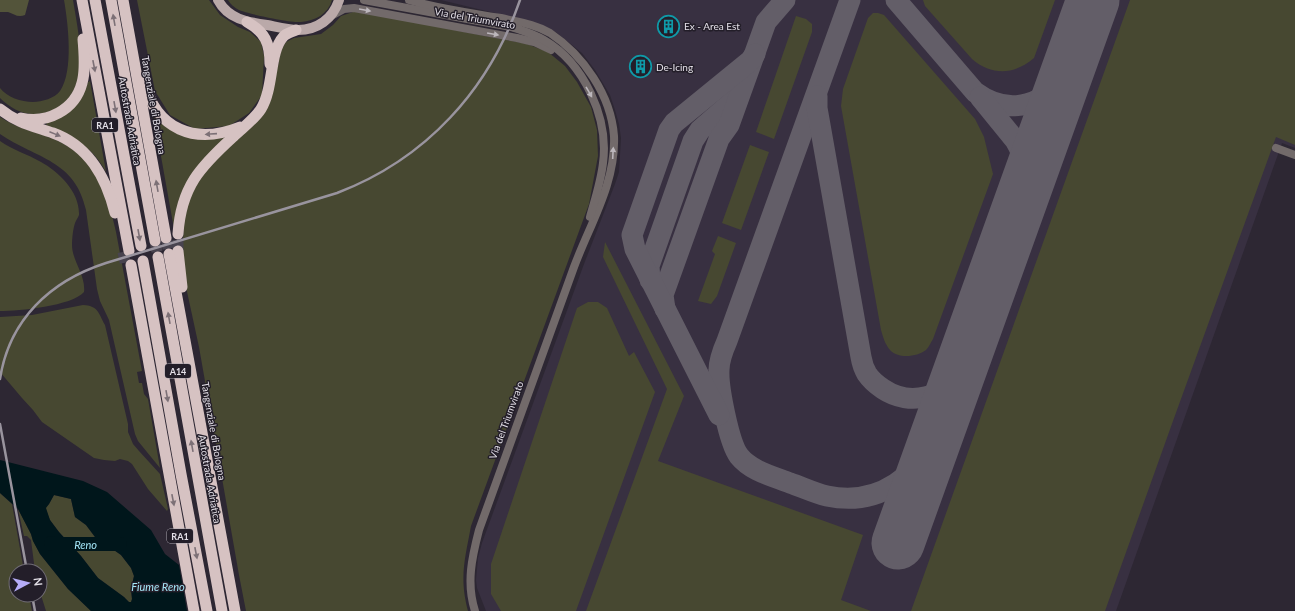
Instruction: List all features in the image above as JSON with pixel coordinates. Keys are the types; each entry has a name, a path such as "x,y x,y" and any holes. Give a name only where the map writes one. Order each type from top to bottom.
{"highway":[{"path":"3,111 26,120 45,119 64,110 77,96 82,83 84,63 78,0"},
{"name":"RA1","path":"3,111 23,124 63,138 77,146 88,156 100,172 109,191 126,252 82,0"},
{"name":"Autostrada Adriatica","path":"96,0 141,246"},
{"name":"Autostrada Adriatica","path":"111,0 161,240"},
{"path":"124,0 145,86 154,106 166,120 185,132 199,135 213,135 248,123"},
{"name":"Tangenziale di Bologna","path":"124,0 161,240"},
{"path":"247,22 260,31 267,44 270,55 270,84"},
{"path":"178,234 183,204 191,183 204,164 257,114 265,100 270,84 277,46 283,36 296,30"},
{"name":"Autostrada Adriatica","path":"168,254 199,485 222,611"},
{"name":"Tangenziale di Bologna","path":"168,254 235,611"},
{"name":"A14","path":"143,261 207,611"},
{"name":"RA1","path":"129,266 145,344 194,611"}],"main road":[{"name":"Via del Triumvirato","path":"218,0 227,13 240,20 296,30 314,28 329,18 338,2"}],"street":[{"name":"Via del Triumvirato","path":"364,0 532,30 559,40"},
{"name":"Via del Triumvirato","path":"409,0 531,25 544,30 559,40 582,62 597,85 607,106 614,135 613,165 610,180 584,240 479,530 470,572 470,584 475,611"},
{"name":"Via del Triumvirato","path":"329,18 344,10 354,8 517,38 542,45 567,60"},
{"name":"Via del Triumvirato","path":"512,27 544,40 576,69 592,96 601,122 603,136 603,163 584,240"},
{"path":"1276,148 1295,155"}],"shaded area":[{"path":"441,0 1295,0 1295,148 1282,143 1116,611 486,611 477,588 476,580 478,558 482,543 584,264 615,184 619,172 621,138 619,124 610,95 595,70 582,53 557,33 528,21"}],"green space":[{"path":"0,0 29,0 25,15 18,16 8,12 0,12"},
{"path":"64,0 73,0 76,15 80,49 80,66 77,82 71,95 60,106 38,114 20,112 0,98 0,88 6,94 15,98 28,102 37,102 55,96 60,91 64,82 67,72 69,47"},
{"path":"137,0 209,0 220,15 238,27 250,32 261,42 264,56 262,95 249,113 229,126 195,129 170,115 155,91"},
{"path":"228,0 332,0 324,13 320,16 311,20 296,22 244,12 234,7"},
{"path":"923,0 1055,0 1034,58 1019,68 995,71 980,65 972,59 925,6"},
{"path":"1130,0 1295,0 1295,145 1276,137 1105,611 911,611"},
{"path":"356,11 527,44 548,52 565,66 577,82 591,107 597,130 598,156 589,204 471,526 463,578 468,611 246,611 239,575 199,347 186,287 182,251 185,214 192,191 205,170 251,125 278,66 281,50 286,42 294,38 321,34 333,25 341,16"},
{"path":"873,13 884,15 975,119 984,137 993,174 933,339 926,350 918,354 908,356 893,353 883,338 841,106 843,89 868,18"},
{"path":"796,16 806,19 812,24 812,32 774,139 756,132"},
{"path":"90,81 106,172 87,148 72,138 46,125 47,123 68,112 73,107"},
{"path":"0,117 12,124 66,145 88,164 103,188 116,232 142,371 137,372 139,383 142,383 144,394 148,399 160,468 138,441 135,434 109,320 100,301 97,289 86,210 81,193 64,171 41,156 0,134"},
{"path":"154,117 178,134 228,137 195,169 174,229"},
{"path":"0,141 55,171 67,184 76,198 79,215 75,222 72,245 74,257 84,286 84,292 78,297 45,307 0,311"},
{"path":"750,145 769,152 741,230 722,223"},
{"path":"718,236 736,243 717,296 711,304 698,301 715,254 712,251"},
{"path":"605,242 684,396 658,461 863,535 841,600 871,611 586,611 667,389 603,257"},
{"path":"588,302 598,302 607,308 629,356 634,352 655,392 576,611 501,611 491,594 491,564 577,308"},
{"path":"83,305 95,308 105,325 128,424 128,432 133,444 160,474 168,509 167,511 148,489 132,464 128,461 120,459 115,461 94,458 42,422 0,372 0,317 32,315"},
{"path":"0,493 12,504 23,563 8,563 8,603 30,603 32,611 0,611"},
{"path":"54,495 71,499 75,517 86,525 98,541 121,555 131,568 134,576 131,589 131,603 98,578 50,520 45,508"},
{"path":"18,509 40,554 47,563 34,563 31,540 27,536 24,536"},
{"path":"48,564 68,589 91,611 46,611 43,603 48,603"}],"water":[{"name":"Fiume Reno","path":"0,460 83,481 107,492 151,530 165,554 179,565 187,611 91,611 68,589 40,554 18,509 0,493","holes":["54,495 71,499 75,517 86,525 98,541 121,555 131,568 134,576 131,589 131,602 98,578 50,520 46,508"]}],"waterway":[{"name":"Reno","path":"51,543 120,544"}],"taxiway":[{"path":"665,309 663,295 719,139 729,125 766,22 785,0"},
{"path":"850,0 722,355 719,370 722,401 728,428 735,449 744,461 762,472 827,496 844,498 860,497 875,494 889,488 902,480 924,457 934,443"},
{"path":"896,0 975,92 988,100 1015,106 1028,104 1039,99 1050,91 1060,81 1068,69"},
{"path":"719,415 635,249 632,235 669,130 674,123 750,61 755,54"},
{"path":"650,280 649,266 693,141 700,130 739,96"},
{"path":"817,96 817,108 861,357 866,372 872,380 883,389 904,398 916,398 926,397 937,393 954,379 960,369"},
{"path":"980,97 1015,140 1021,152 1026,171 1024,192"}],"runway":[{"path":"898,543 1093,0"}],"tunnel":[{"path":"178,234 178,251"},
{"path":"166,238 169,254"},
{"path":"155,241 158,257"},
{"path":"123,252 126,267"}],"railway":[{"path":"0,379 5,358 12,339 23,321 35,306 50,292 67,280 106,263 337,193 369,179 399,161 426,141 450,118 472,92 491,63 507,33 520,0"},
{"path":"0,424 26,563"},
{"path":"34,603 35,611"}],"place":[{"name":"Ex - Area Est","path":"668,26"},
{"name":"De-Icing","path":"640,67"}]}
